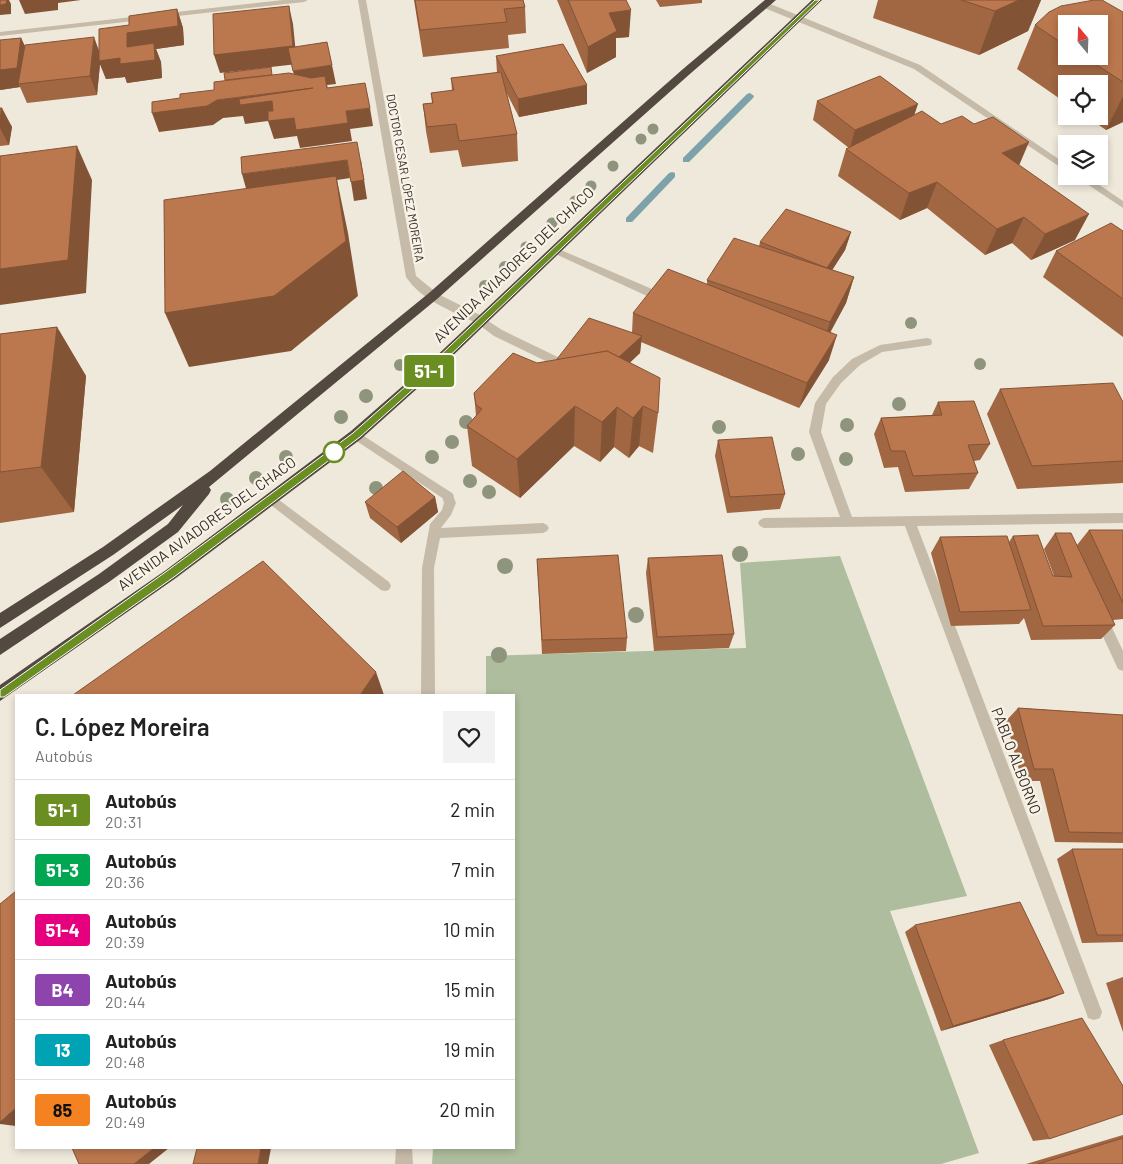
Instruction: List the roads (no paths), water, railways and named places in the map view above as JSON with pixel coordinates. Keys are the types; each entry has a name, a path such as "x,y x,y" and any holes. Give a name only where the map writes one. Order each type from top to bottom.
{"highway":[{"name":"AVENIDA AVIADORES DEL CHACO","path":"0,694 171,574 356,435 482,321 795,19 817,0"},
{"name":"AVENIDA AVIADORES DEL CHACO","path":"0,621 108,550 216,475 433,296 687,71 768,3"},
{"path":"0,648 104,578 173,528 216,475"}],"street":[{"path":"0,34 304,0"},
{"name":"DOCTOR CESAR LÓPEZ MOREIRA","path":"362,0 409,270 415,284 433,296 482,321 498,333 560,363"},
{"path":"768,3 795,19 917,67 1058,163"},
{"path":"1093,185 1123,205"},
{"path":"554,250 662,298"},
{"path":"848,522 815,432 821,403 837,380 856,362 880,349 927,342"},
{"path":"356,435 448,496 450,503 447,512 436,524 428,568 428,694"},
{"path":"271,499 385,586"},
{"path":"764,523 909,521 1056,524 1123,518"},
{"name":"PABLO ALBORNO","path":"909,521 1094,1012"},
{"path":"435,534 543,528"},
{"path":"1094,604 1123,664"},
{"path":"404,1149 404,1164"}],"waterway":[{"path":"686,160 750,96"},
{"path":"629,220 672,175"}]}
